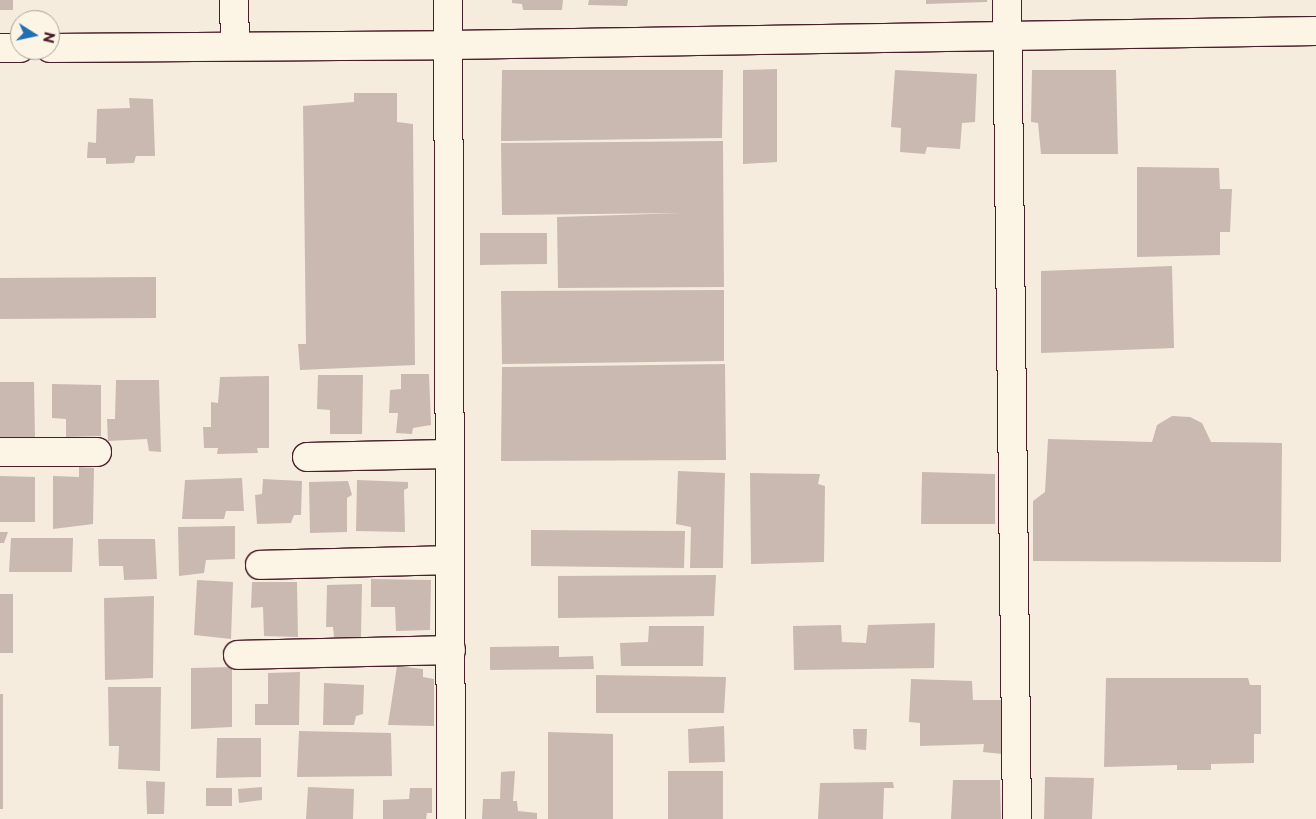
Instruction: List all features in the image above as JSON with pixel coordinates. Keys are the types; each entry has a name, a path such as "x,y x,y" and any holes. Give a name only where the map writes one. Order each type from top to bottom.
{"street":[{"path":"234,0 235,44"},
{"path":"448,0 448,454 452,819"},
{"path":"1007,0 1017,819"},
{"path":"60,48 235,44 449,45 1316,31"},
{"path":"0,452 97,452"},
{"path":"306,457 448,454"},
{"path":"260,565 450,560"},
{"path":"238,654 451,650"}],"building":[{"path":"0,0 13,0 13,10 0,10"},
{"path":"512,0 563,0 562,10 523,10 522,4 512,3"},
{"path":"589,0 628,0 627,6 588,5"},
{"path":"926,0 987,0 987,2 926,4"},
{"path":"777,69 777,162 743,164 743,70"},
{"path":"502,70 723,70 722,138 501,141"},
{"path":"895,70 977,74 975,122 962,123 960,149 927,147 925,154 900,152 901,128 891,127"},
{"path":"1032,70 1116,70 1118,154 1041,154 1038,123 1031,122"},
{"path":"354,93 397,93 397,122 413,124 415,365 300,370 298,344 306,344 303,106 354,102"},
{"path":"129,98 153,99 155,156 136,156 134,163 106,164 106,158 87,158 88,142 96,143 97,109 130,108"},
{"path":"723,141 724,287 558,288 557,217 683,213 502,215 501,143"},
{"path":"1137,167 1219,168 1220,189 1232,189 1230,232 1220,232 1220,255 1137,257"},
{"path":"480,233 547,233 547,264 480,265"},
{"path":"1172,266 1174,348 1041,353 1041,271"},
{"path":"156,277 156,318 0,319 0,278"},
{"path":"724,290 724,361 502,364 501,291"},
{"path":"725,364 726,460 501,461 502,367"},
{"path":"401,374 429,374 431,425 413,428 412,434 396,433 398,413 389,413 390,390 401,389"},
{"path":"318,375 363,375 362,434 330,434 330,410 317,409"},
{"path":"269,376 269,448 257,448 258,453 217,454 218,448 204,448 203,427 211,427 211,402 218,403 220,377"},
{"path":"116,380 159,380 161,452 149,451 147,439 108,441 107,419 115,419"},
{"path":"0,382 34,382 35,439 0,438"},
{"path":"52,384 101,385 101,436 66,437 66,419 52,418"},
{"path":"1172,416 1190,417 1202,423 1211,442 1282,443 1281,562 1033,561 1033,501 1045,492 1048,439 1152,442 1157,425"},
{"path":"79,467 94,468 93,524 53,529 53,476 79,477"},
{"path":"678,471 725,473 723,568 690,568 691,527 676,524"},
{"path":"922,472 995,474 995,524 921,524"},
{"path":"750,473 820,474 818,484 825,486 824,562 751,564"},
{"path":"0,476 35,477 35,522 0,522"},
{"path":"242,478 244,511 226,511 224,519 182,519 185,480"},
{"path":"263,479 302,481 301,515 294,515 291,523 257,524 255,495 262,494"},
{"path":"357,480 408,482 408,488 404,490 405,532 356,531"},
{"path":"348,481 352,495 347,498 347,532 310,533 309,482"},
{"path":"235,526 235,559 206,560 204,573 179,576 178,527"},
{"path":"531,530 685,531 684,568 531,566"},
{"path":"0,532 8,532 4,543 0,543"},
{"path":"11,538 73,538 72,572 9,572"},
{"path":"98,539 155,539 157,579 124,580 123,566 99,566"},
{"path":"716,575 714,616 558,618 558,576"},
{"path":"371,579 431,580 430,630 396,631 395,607 371,607"},
{"path":"197,580 233,582 231,639 194,635"},
{"path":"252,582 297,582 298,637 264,636 263,607 251,608"},
{"path":"362,584 361,637 334,637 333,627 326,627 327,585"},
{"path":"0,594 13,594 13,653 0,653"},
{"path":"154,596 153,678 105,680 104,598"},
{"path":"935,623 934,668 794,670 793,626 841,625 842,642 866,643 868,625"},
{"path":"649,626 704,626 703,666 621,666 620,643 648,642"},
{"path":"559,646 559,657 593,656 594,669 490,670 490,647"},
{"path":"397,666 423,669 423,677 434,679 434,726 388,725"},
{"path":"232,667 232,727 191,729 191,668"},
{"path":"300,672 299,725 255,725 255,704 268,704 268,673"},
{"path":"596,675 726,677 724,713 596,713"},
{"path":"1106,678 1248,678 1250,685 1261,685 1261,734 1254,734 1254,763 1211,764 1211,770 1177,770 1177,765 1104,767"},
{"path":"911,679 972,681 973,700 1003,700 1002,754 983,752 984,744 920,746 920,723 909,722"},
{"path":"324,683 364,685 363,714 356,716 354,725 323,725"},
{"path":"108,687 161,687 160,771 118,769 119,746 109,746"},
{"path":"0,694 3,694 3,809 0,809"},
{"path":"724,726 725,762 689,763 688,729"},
{"path":"853,729 867,729 866,750 854,749"},
{"path":"299,731 391,733 392,776 297,777"},
{"path":"548,732 613,734 613,819 548,819"},
{"path":"217,738 261,738 261,777 216,778"},
{"path":"515,771 513,801 517,801 518,811 537,813 537,819 482,819 483,799 500,799 501,772"},
{"path":"668,771 723,771 723,819 668,819"},
{"path":"1045,777 1094,778 1092,819 1044,819"},
{"path":"953,780 1000,780 1001,819 951,819"},
{"path":"146,781 165,782 164,814 147,814"},
{"path":"893,782 894,788 884,788 883,819 818,819 820,783"},
{"path":"262,787 262,800 239,803 238,789"},
{"path":"308,787 354,789 353,819 306,819"},
{"path":"206,788 232,788 232,806 206,806"},
{"path":"410,788 432,788 432,813 427,813 426,819 383,819 383,800 409,799"}]}
